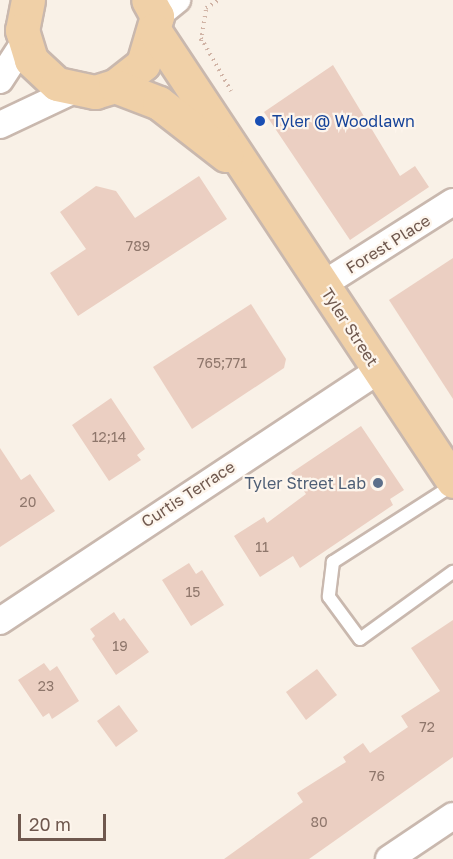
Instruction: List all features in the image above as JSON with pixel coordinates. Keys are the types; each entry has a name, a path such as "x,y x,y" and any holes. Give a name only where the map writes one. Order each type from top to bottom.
{"main road":[{"path":"18,22 43,74 74,90 115,86 142,64 159,11"},
{"name":"Tyler Street","path":"159,11 249,172 453,483"},
{"name":"Tyler Street","path":"115,86 159,103 249,172"}],"street":[{"path":"0,80 18,22"},
{"path":"0,125 74,90"},
{"name":"Forest Place","path":"322,285 453,202"},
{"name":"Curtis Terrace","path":"0,621 379,370"},
{"path":"389,859 453,816"}],"lane":[{"path":"453,483 333,562 329,597 360,639 453,572"}],"path":[{"path":"202,59 206,8 219,0"}],"building":[{"path":"333,65 400,176 415,166 429,187 350,240 264,112"},
{"path":"199,176 227,219 78,316 50,273 86,249 60,212 96,186 116,191 135,218"},
{"path":"453,258 453,399 389,300"},
{"path":"251,304 286,359 284,368 192,429 153,367"},
{"path":"111,398 145,449 137,455 141,460 109,481 72,425"},
{"path":"361,426 404,490 390,499 393,505 300,568 293,556 260,577 234,536 264,517 267,523 306,494 291,473"},
{"path":"0,448 21,480 30,474 55,511 0,547"},
{"path":"189,563 196,574 202,570 224,605 191,626 162,580"},
{"path":"114,612 120,621 124,618 149,652 116,675 92,639 95,636 90,629"},
{"path":"453,620 453,757 309,859 224,859 303,802 297,793 346,762 343,757 363,743 370,753 408,727 401,716 440,691 411,648"},
{"path":"44,663 50,671 57,666 79,701 52,719 49,713 43,717 18,680"},
{"path":"317,669 337,695 306,720 286,692"},
{"path":"119,705 138,731 116,747 97,721"}],"place":[{"name":"Tyler @ Woodlawn","path":"260,121"},
{"name":"Tyler Street Lab","path":"378,483"}]}
